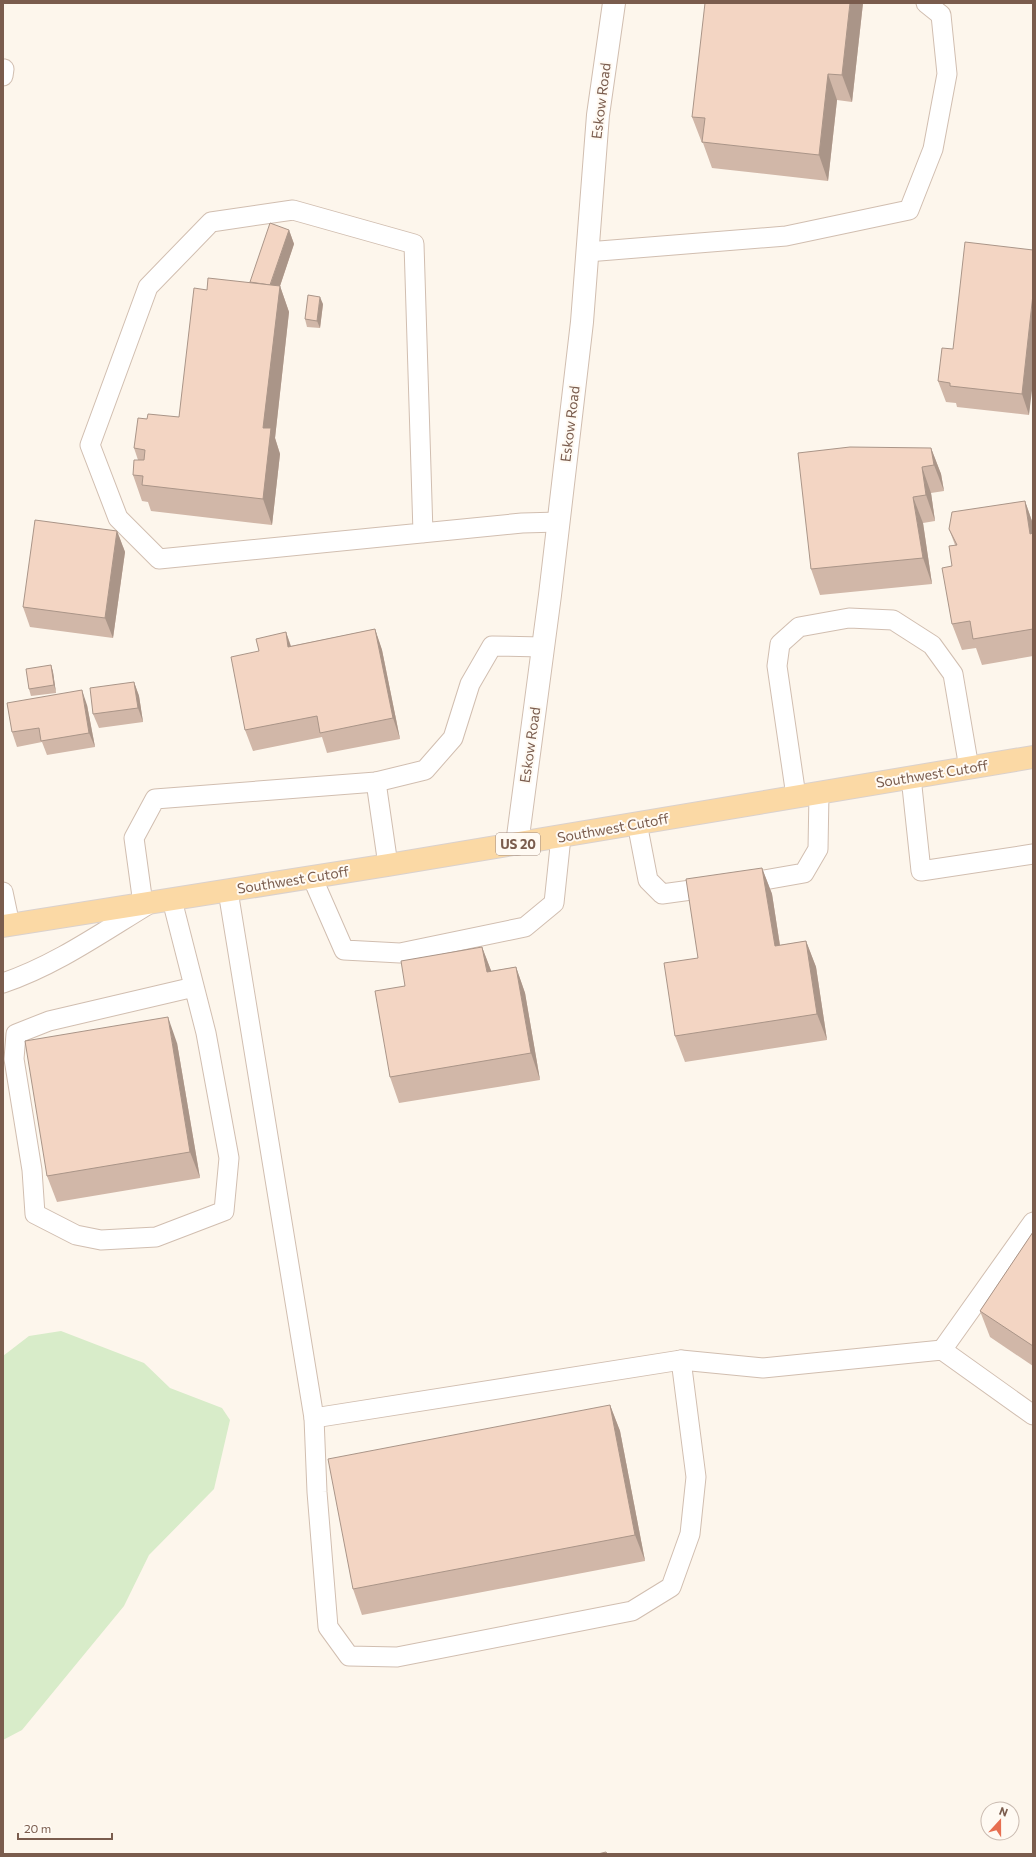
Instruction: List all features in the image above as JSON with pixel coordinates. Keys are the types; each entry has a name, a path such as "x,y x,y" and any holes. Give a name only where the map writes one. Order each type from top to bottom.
{"main road":[{"name":"Southwest Cutoff","path":"6,926 561,837 796,796 1033,758"}],"street":[{"name":"Eskow Road","path":"517,844 559,522 582,322 598,115 614,3"}],"lane":[{"path":"587,252 786,236 908,210 933,149 947,74 941,15 926,3"},
{"path":"423,533 414,244 293,210 211,222 148,287 90,446 118,518 159,559 423,533 522,523 559,522"},
{"path":"796,796 777,666 780,644 799,627 849,618 893,620 932,645 953,674 969,768"},
{"path":"3,983 38,970 76,950 146,904 134,838 155,799 376,782 426,770 453,738 470,684 492,646 543,647"},
{"path":"911,777 921,872 1033,854"},
{"path":"376,782 388,865"},
{"path":"636,824 648,880 662,894 748,883 804,873 818,849 819,793"},
{"path":"312,877 344,950 400,953 525,927 554,903 561,837"},
{"path":"228,891 314,1418 317,1492 328,1627 350,1656 397,1657 632,1611 671,1587 690,1534 696,1478 681,1360"},
{"path":"3,892 6,926"},
{"path":"172,900 206,1033 229,1158 224,1211 156,1237 101,1240 76,1235 35,1214 32,1170 14,1059 16,1034 49,1021 194,987"},
{"path":"942,1350 1033,1222"},
{"path":"314,1418 681,1360 763,1368 942,1350 1033,1415"}],"green space":[{"path":"61,1331 144,1363 170,1388 222,1408 230,1420 214,1489 149,1555 124,1606 22,1730 3,1740 3,1356 29,1336"}],"building":[{"path":"705,3 850,3 842,75 828,74 819,155 702,142 705,118 692,117"},
{"path":"270,223 289,230 270,285 250,282"},
{"path":"965,242 1033,250 1033,294 1022,394 950,386 950,383 938,381 942,348 953,349"},
{"path":"208,278 280,286 263,428 271,428 263,499 142,485 143,476 133,475 134,460 144,460 145,450 134,448 138,418 147,419 148,414 179,417 194,288 207,290"},
{"path":"308,295 320,297 317,321 305,319"},
{"path":"850,447 931,448 934,465 922,467 926,495 913,497 923,558 811,569 798,453"},
{"path":"1025,501 1030,534 1033,533 1033,629 973,639 970,621 952,624 942,568 952,566 949,546 957,545 949,529 952,512"},
{"path":"35,520 117,531 105,618 23,607"},
{"path":"375,629 393,718 320,733 317,716 245,730 231,657 259,651 256,639 286,632 288,647"},
{"path":"51,665 54,685 29,689 26,669"},
{"path":"134,682 138,708 93,714 90,688"},
{"path":"82,690 89,733 41,741 39,728 12,732 7,703"},
{"path":"762,868 775,946 806,941 817,1014 675,1036 664,963 698,958 686,879"},
{"path":"482,947 487,972 516,967 531,1053 390,1077 375,991 405,986 401,961"},
{"path":"168,1017 190,1152 47,1176 25,1041"},
{"path":"1033,1232 1033,1346 980,1311"},
{"path":"610,1405 635,1535 353,1589 328,1459"}]}
